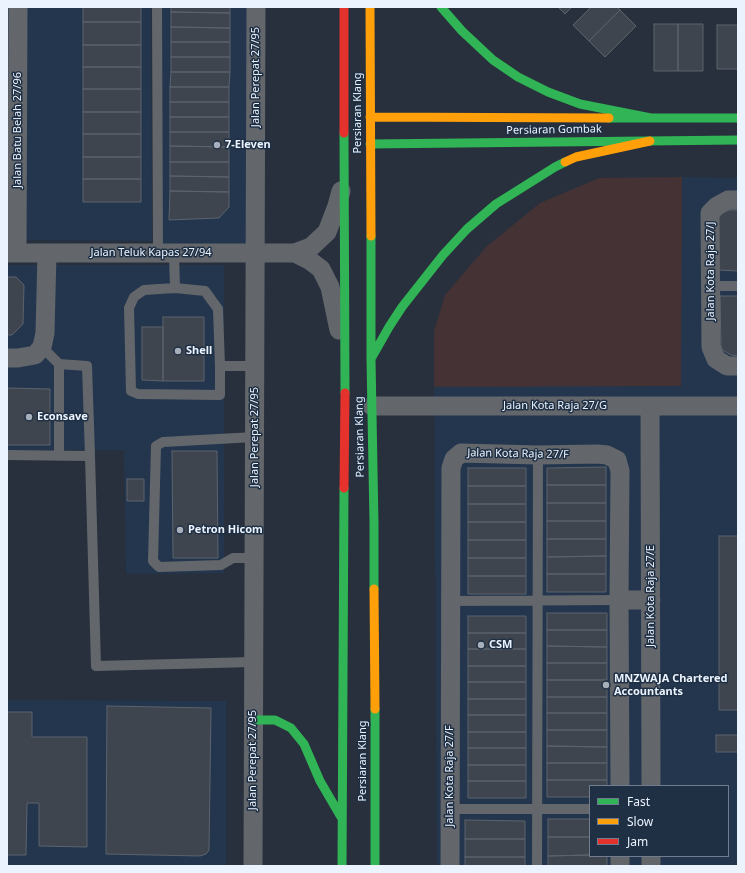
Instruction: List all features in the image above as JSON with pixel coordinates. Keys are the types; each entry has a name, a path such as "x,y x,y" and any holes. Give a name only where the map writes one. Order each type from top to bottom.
{"main road":[{"name":"Persiaran Klang","path":"342,866 345,363 344,7"},
{"name":"Persiaran Klang","path":"370,7 371,359 374,532 376,866"},
{"path":"441,7 462,31 493,60 518,77 548,92 580,104 651,118"},
{"name":"Persiaran Gombak","path":"370,117 738,118"},
{"name":"Persiaran Gombak","path":"370,144 738,140"},
{"path":"371,359 402,307 439,261 467,229 496,204 555,167 576,157 650,141"},
{"path":"254,720 275,720 291,728 304,744 320,781 342,818"}],"street":[{"name":"Jalan Batu Belah 27/96","path":"12,253 18,7"},
{"name":"Jalan Perepat 27/95","path":"253,866 256,7"},
{"path":"295,253 311,247 327,232 345,179"},
{"name":"Jalan Kota Raja 27/J","path":"738,200 728,200 717,206 710,213 711,348 716,359 727,366 738,366"},
{"name":"Jalan Teluk Kapas 27/94","path":"12,253 295,253"},
{"path":"7,358 35,355 42,347 45,333 47,253"},
{"path":"295,253 309,260 321,269 330,287 345,363"},
{"name":"Jalan Kota Raja 27/G","path":"372,406 738,406"},
{"name":"Jalan Kota Raja 27/E","path":"650,406 651,785"},
{"name":"Jalan Kota Raja 27/F","path":"450,866 451,468 454,459 461,453 538,455 597,454 607,455 617,460 620,471 620,785"},
{"path":"619,600 651,600"}],"lane":[{"path":"157,7 166,253 175,288"},
{"path":"711,286 738,286"},
{"path":"175,288 205,291 218,308 220,366 220,395 138,394 131,390 129,308 134,297 144,290 175,288"},
{"path":"42,347 59,364 87,366 96,666 254,662"},
{"path":"59,364 59,456"},
{"path":"220,366 255,366"},
{"path":"254,558 233,558 221,565 159,567 153,561 156,446 163,442 255,437"},
{"path":"7,455 90,456"},
{"path":"537,866 538,455"},
{"path":"451,601 619,600"},
{"path":"450,809 589,809"}],"shaded area":[{"path":"7,7 151,7 152,241 7,240"},
{"path":"161,7 251,7 249,246 161,247"},
{"path":"682,177 681,386 434,387 434,331 445,295 486,247 540,203 599,178"},
{"path":"599,178 738,178 738,866 437,866 434,331 445,295 486,247 540,203"},
{"path":"7,265 224,265 224,573 126,574 124,450 7,450"},
{"path":"7,700 226,701 226,866 7,866"}],"building":[{"path":"83,7 141,7 141,22 83,22"},
{"path":"171,7 230,7 230,13 171,12"},
{"path":"558,7 572,7 565,14"},
{"path":"591,7 617,7 620,10 589,41 573,25"},
{"path":"620,10 636,26 605,57 589,41"},
{"path":"171,12 230,13 230,28 171,27"},
{"path":"83,22 141,22 141,45 83,45"},
{"path":"654,24 678,24 678,71 654,71"},
{"path":"678,24 703,24 703,71 678,71"},
{"path":"717,25 738,25 738,69 717,69"},
{"path":"171,27 230,28 230,42 171,42"},
{"path":"171,42 230,42 230,57 171,57"},
{"path":"83,45 141,45 141,67 83,67"},
{"path":"171,57 230,57 230,72 171,72"},
{"path":"83,67 141,67 141,89 83,89"},
{"path":"171,72 230,72 229,87 170,87"},
{"path":"170,87 229,87 229,102 170,102"},
{"path":"83,89 141,89 141,112 83,112"},
{"path":"170,102 229,102 229,117 170,117"},
{"path":"83,112 141,112 141,134 83,134"},
{"path":"170,117 229,117 229,132 170,132"},
{"path":"170,132 229,132 229,147 170,146"},
{"path":"83,134 141,134 141,157 83,157"},
{"path":"170,146 229,147 229,162 170,162"},
{"path":"83,157 141,157 141,179 83,179"},
{"path":"170,162 229,162 229,177 170,176"},
{"path":"170,176 229,177 229,192 170,191"},
{"path":"83,179 141,179 141,202 83,202"},
{"path":"170,191 229,192 229,207 219,218 169,220"},
{"path":"723,210 738,210 738,271 718,270 715,216"},
{"path":"7,277 16,277 24,285 23,324 12,335 7,335"},
{"path":"720,296 738,296 738,356 731,355 721,349"},
{"path":"163,317 204,317 204,381 163,381"},
{"path":"142,327 163,327 163,381 142,380"},
{"name":"Econsave","path":"7,388 50,389 50,445 7,445"},
{"path":"172,451 217,451 218,558 173,558"},
{"path":"606,467 606,485 547,485 547,468"},
{"path":"468,468 526,468 526,486 468,486"},
{"path":"127,479 144,479 144,501 127,501"},
{"path":"547,485 606,485 606,503 547,503"},
{"path":"468,486 526,486 526,504 468,504"},
{"path":"547,503 606,503 606,521 547,521"},
{"path":"468,504 526,504 526,522 468,522"},
{"path":"547,521 606,521 606,539 547,539"},
{"path":"468,522 526,522 526,540 468,540"},
{"path":"719,536 738,536 738,710 719,710"},
{"path":"547,539 606,539 606,556 547,557"},
{"path":"468,540 526,540 526,558 468,558"},
{"path":"606,556 606,574 547,574 547,557"},
{"path":"468,558 526,558 526,576 468,576"},
{"path":"547,574 606,574 606,592 547,592"},
{"path":"468,576 526,576 526,594 468,594"},
{"path":"547,613 607,613 607,630 547,630"},
{"path":"468,616 526,616 526,633 468,633"},
{"path":"547,630 607,630 607,647 547,646"},
{"path":"468,633 526,633 526,649 468,649"},
{"path":"547,646 607,647 607,663 547,663"},
{"path":"468,649 526,649 526,666 468,666"},
{"path":"547,663 607,663 607,680 547,680"},
{"path":"468,666 526,666 526,682 468,682"},
{"path":"547,680 607,680 607,697 547,697"},
{"path":"468,682 526,682 526,699 468,699"},
{"path":"547,697 607,697 607,713 547,713"},
{"path":"468,699 526,699 526,715 468,715"},
{"path":"107,706 211,708 209,850 206,854 200,856 106,854"},
{"path":"7,712 32,712 32,737 87,737 87,847 39,846 39,803 27,803 26,855 7,855"},
{"path":"547,713 607,713 607,730 547,730"},
{"path":"468,715 526,715 526,732 468,732"},
{"path":"547,730 607,730 607,747 547,746"},
{"path":"468,732 526,732 526,748 468,748"},
{"path":"716,735 738,735 738,752 716,752"},
{"path":"547,746 607,747 607,763 547,763"},
{"path":"468,748 526,748 526,765 468,765"},
{"path":"547,763 607,763 607,780 547,780"},
{"path":"468,765 526,765 526,781 468,781"},
{"path":"547,780 607,780 607,785 589,785 589,797 547,797"},
{"path":"468,781 526,781 526,798 468,798"},
{"path":"548,819 589,819 589,837 548,837"},
{"path":"465,820 525,821 525,839 465,839"},
{"path":"548,837 589,837 589,855 548,856"},
{"path":"465,839 525,839 525,857 465,857"},
{"path":"589,855 589,857 607,857 607,866 548,866 548,856"},
{"path":"465,857 525,857 525,866 465,866"}],"traffic: fast":[{"path":"441,7 462,31 493,60 518,77 548,92 580,104 651,118"},
{"path":"609,118 738,118"},
{"path":"344,133 345,393"},
{"path":"370,144 738,140"},
{"path":"372,357 402,307 443,255 467,229 496,204 565,162"},
{"path":"371,236 374,589"},
{"path":"342,866 344,488"},
{"path":"375,709 375,866"},
{"path":"254,720 275,720 291,728 304,744 320,781 341,817"}],"traffic: slow":[{"path":"370,7 371,236"},
{"path":"370,117 609,118"},
{"path":"565,162 576,157 650,141"},
{"path":"374,589 375,709"}],"traffic: jam":[{"path":"344,7 344,133"},
{"path":"344,488 345,393"}],"place":[{"name":"7-Eleven","path":"217,145"},
{"name":"Shell","path":"178,351"},
{"name":"Econsave","path":"29,417"},
{"name":"Petron Hicom","path":"180,530"},
{"name":"CSM","path":"481,645"},
{"name":"MNZWAJA Chartered Accountants","path":"606,685"}]}
